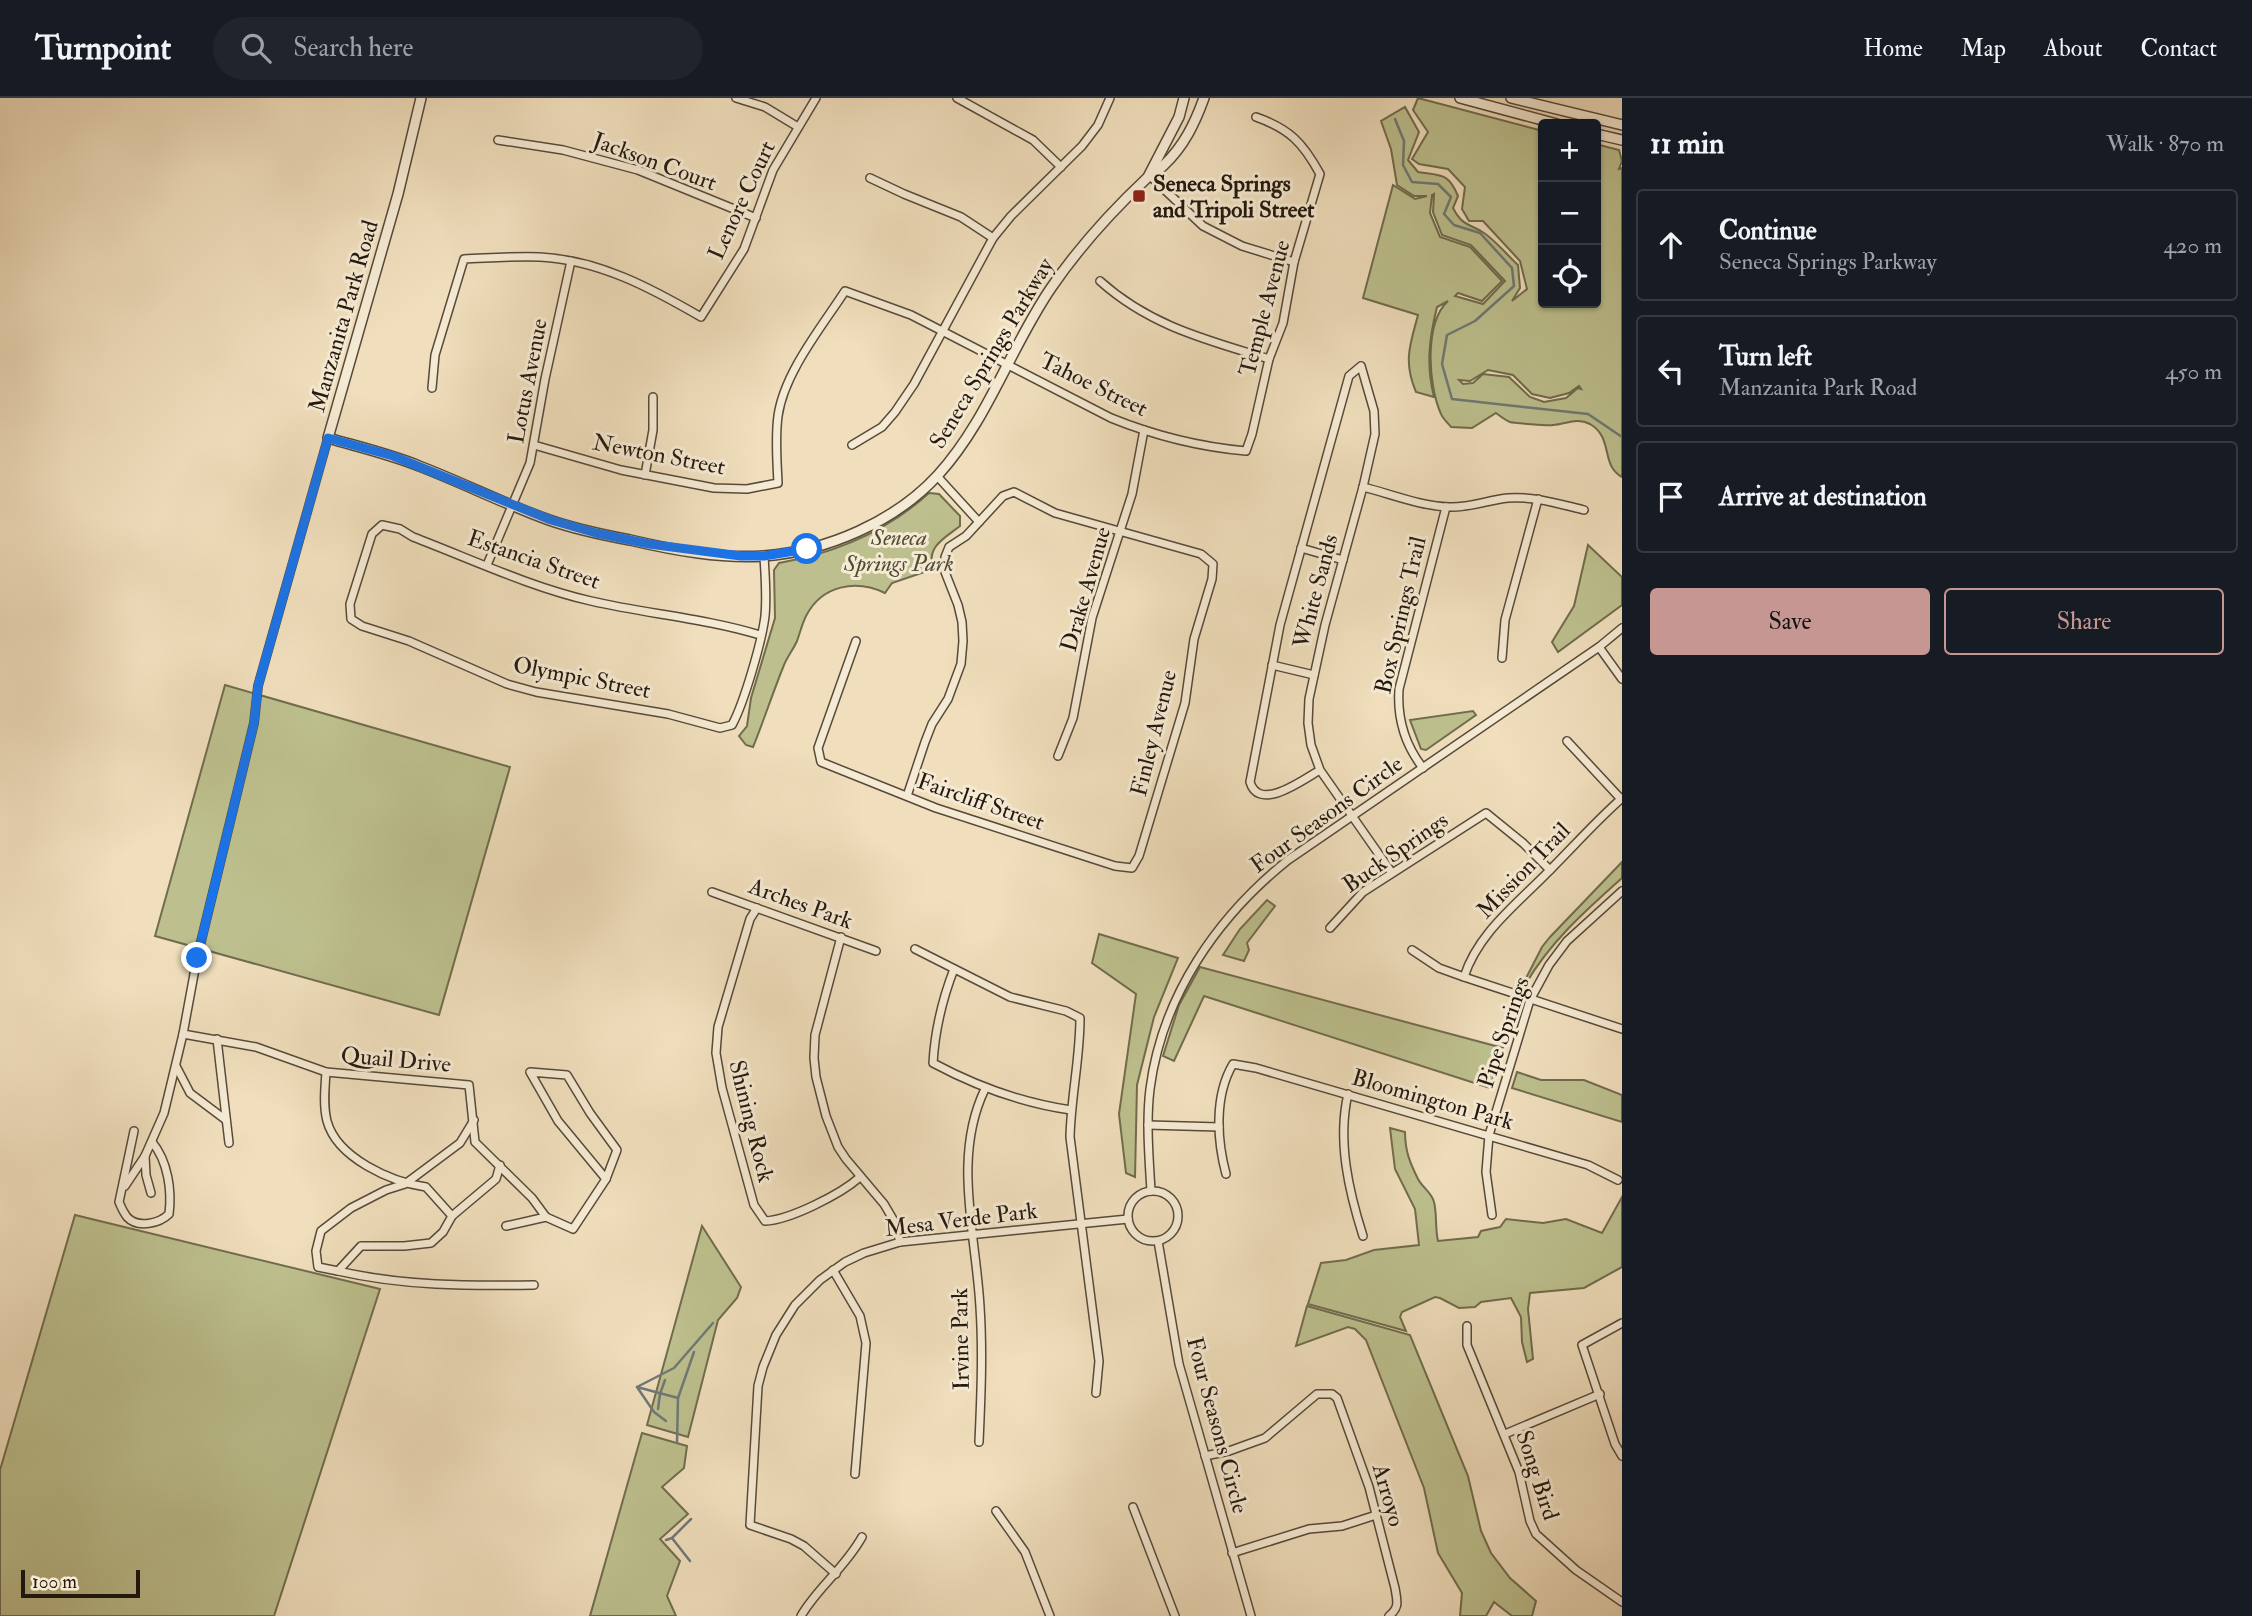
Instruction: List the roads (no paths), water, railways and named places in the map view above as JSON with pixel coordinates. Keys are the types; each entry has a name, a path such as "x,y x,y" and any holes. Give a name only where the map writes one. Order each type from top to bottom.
{"street":[{"name":"Manzanita Park Road","path":"125,1186 145,1156 164,1112 183,1034 197,958 254,723 258,686 398,194 421,98"},
{"path":"736,98 765,107 797,127"},
{"name":"Lenore Court","path":"571,261 598,267 630,279 701,317 744,249 773,170 816,98"},
{"path":"957,98 1033,140 1061,167"},
{"path":"852,446 882,427 895,412 915,384 993,238 1090,135 1110,98"},
{"name":"Seneca Springs Parkway","path":"328,438 405,461 551,520 649,544 706,553 764,556 807,549 839,539 901,507 937,476 967,439 1034,316 1072,259 1149,176 1179,117 1184,98"},
{"name":"Seneca Springs Parkway","path":"1149,176 1157,172 1176,153 1188,135 1204,98"},
{"path":"1460,98 1538,119"},
{"path":"1511,98 1618,125"},
{"name":"Temple Avenue","path":"1246,451 1269,359 1287,307 1294,262 1320,174 1311,158 1290,133 1280,125 1256,117"},
{"path":"1601,135 1619,139"},
{"name":"Jackson Court","path":"498,140 563,150 638,170 756,218"},
{"path":"1149,176 1203,226 1241,246 1294,262"},
{"path":"870,178 961,217 993,238"},
{"path":"432,388 435,355 464,260 516,256 571,261"},
{"name":"Lotus Avenue","path":"487,565 530,463 571,261"},
{"path":"1100,281 1121,300 1163,324 1269,359"},
{"name":"Tahoe Street","path":"778,483 776,447 782,397 789,378 845,291 911,315 943,330 1111,418 1144,430 1246,451"},
{"name":"White Sands","path":"1301,548 1349,376 1361,366 1375,423 1372,450 1314,675 1307,723 1320,770 1392,873"},
{"path":"645,475 653,429 653,397"},
{"name":"Drake Avenue","path":"1058,756 1073,718 1092,618 1132,495 1144,430"},
{"name":"Newton Street","path":"534,445 621,471 714,488 747,489 778,483"},
{"path":"937,476 979,522"},
{"path":"1363,487 1446,507 1509,498 1538,499 1584,510"},
{"path":"907,796 928,733 948,699 961,664 962,622 945,572 944,557 949,547 979,522 1003,496 1014,492 1055,513 1121,530"},
{"path":"1502,658 1505,620 1538,499"},
{"name":"Box Springs Trail","path":"1423,768 1414,756 1401,723 1399,689 1446,507"},
{"name":"Estancia Street","path":"351,619 350,604 372,534 382,525 400,529 413,537 536,584 592,601 689,617 760,635"},
{"name":"Finley Avenue","path":"1121,530 1201,554 1213,564 1212,579 1194,639 1185,703 1139,856 1132,868"},
{"path":"1320,770 1278,794 1257,792 1251,786 1250,775 1280,625 1301,548 1343,560"},
{"path":"760,635 765,617 764,556"},
{"name":"Olympic Street","path":"351,619 362,626 409,641 507,684 668,714 720,728 732,725 739,713 760,635"},
{"name":"Four Seasons Circle","path":"1151,1191 1148,1125 1150,1090 1162,1037 1186,978 1230,915 1265,878 1309,845 1599,647 1622,628"},
{"name":"Faircliff Street","path":"856,641 818,748 821,762 990,827 1115,866 1132,868"},
{"path":"1599,647 1622,679"},
{"path":"1272,665 1314,675"},
{"path":"1567,741 1621,799"},
{"name":"Mission Trail","path":"1464,977 1470,958 1481,941 1621,799"},
{"name":"Buck Springs","path":"1330,928 1363,892 1486,813 1523,843 1550,870"},
{"name":"Pipe Springs","path":"1492,1215 1486,1172 1489,1135 1530,1000 1561,947 1622,891"},
{"name":"Arches Park","path":"712,892 876,951"},
{"name":"Shining Rock","path":"757,908 750,919 718,1027 716,1053 722,1088 754,1205 765,1221 779,1220 834,1195 860,1177"},
{"path":"841,937 815,1035 816,1077 832,1134 846,1159 884,1203 894,1221 900,1242"},
{"path":"915,949 1010,997 1066,1011 1080,1018 1070,1137 1099,1361 1096,1393"},
{"path":"1412,950 1439,968 1622,1029"},
{"path":"954,969 935,1029 933,1063 985,1089 1047,1107 1071,1110"},
{"path":"183,1034 256,1047 326,1072 324,1089 327,1122 342,1147 378,1172 405,1184 426,1187 452,1216"},
{"path":"217,1039 229,1143"},
{"name":"Bloomington Park","path":"1219,1127 1224,1084 1233,1064 1256,1068 1489,1135 1588,1165 1618,1180"},
{"path":"176,1065 190,1093 226,1121"},
{"name":"Quail Drive","path":"326,1072 469,1085 474,1120"},
{"path":"474,1120 475,1142 532,1198 546,1217 573,1229 606,1179 617,1150 567,1075 530,1072 558,1121 606,1179"},
{"name":"Irvine Park","path":"979,1442 982,1344 968,1150 977,1106 985,1089"},
{"path":"1348,1094 1344,1110 1343,1138 1353,1204 1363,1236"},
{"path":"474,1120 460,1143 405,1184 386,1190 351,1208 321,1231 316,1251 318,1267 367,1278 441,1286 534,1285"},
{"path":"1148,1125 1219,1127 1220,1150 1226,1174"},
{"path":"134,1131 119,1202 128,1218 135,1222 162,1221 169,1214 172,1194 159,1150 152,1142"},
{"path":"145,1156 151,1193"},
{"path":"338,1271 361,1246 431,1243 443,1232 452,1216 496,1179 500,1165"},
{"path":"1151,1191 1167,1195 1177,1208 1177,1225 1172,1232 1158,1241 1150,1241 1135,1234 1128,1219 1128,1211 1136,1197 1151,1191"},
{"path":"506,1226 546,1217"},
{"name":"Mesa Verde Park","path":"836,1574 804,1546 750,1525 755,1410 762,1367 776,1335 795,1305 833,1270 864,1253 900,1242 1128,1219"},
{"name":"Four Seasons Circle","path":"1158,1241 1179,1364 1251,1616"},
{"path":"833,1270 860,1316 866,1343 855,1474"},
{"path":"1622,1323 1581,1345 1615,1444 1622,1456"},
{"name":"Song Bird","path":"1467,1326 1467,1345 1519,1472 1530,1521 1536,1534 1576,1570 1622,1602"},
{"name":"Arroyo","path":"1205,1456 1229,1451 1265,1438 1317,1394 1332,1394 1337,1398 1369,1487 1395,1588 1397,1610 1389,1616"},
{"path":"1505,1434 1600,1394"},
{"path":"1133,1507 1175,1616"},
{"path":"996,1511 1025,1552 1050,1616"},
{"path":"1232,1553 1295,1533 1342,1526 1376,1515"},
{"path":"801,1616 817,1593 850,1558 862,1537"}],"waterway":[{"path":"1395,119 1404,141 1403,165 1412,182 1438,184 1451,197 1444,214 1454,225 1480,233 1512,268 1514,286 1475,321 1447,335 1442,364 1452,399 1588,414 1622,437"},
{"path":"637,1387 674,1368 713,1323"},
{"path":"678,1398 694,1352"},
{"path":"660,1394 665,1380"},
{"path":"666,1421 654,1412 637,1387 678,1398 677,1443"},
{"path":"658,1409 660,1394"},
{"path":"666,1540 672,1538 691,1519"},
{"path":"672,1538 690,1561"}],"place":[{"name":"Seneca Springs and Tripoli Street","path":"1139,196"}],"park label":[{"name":"Seneca Springs Park","path":"899,550"}]}
